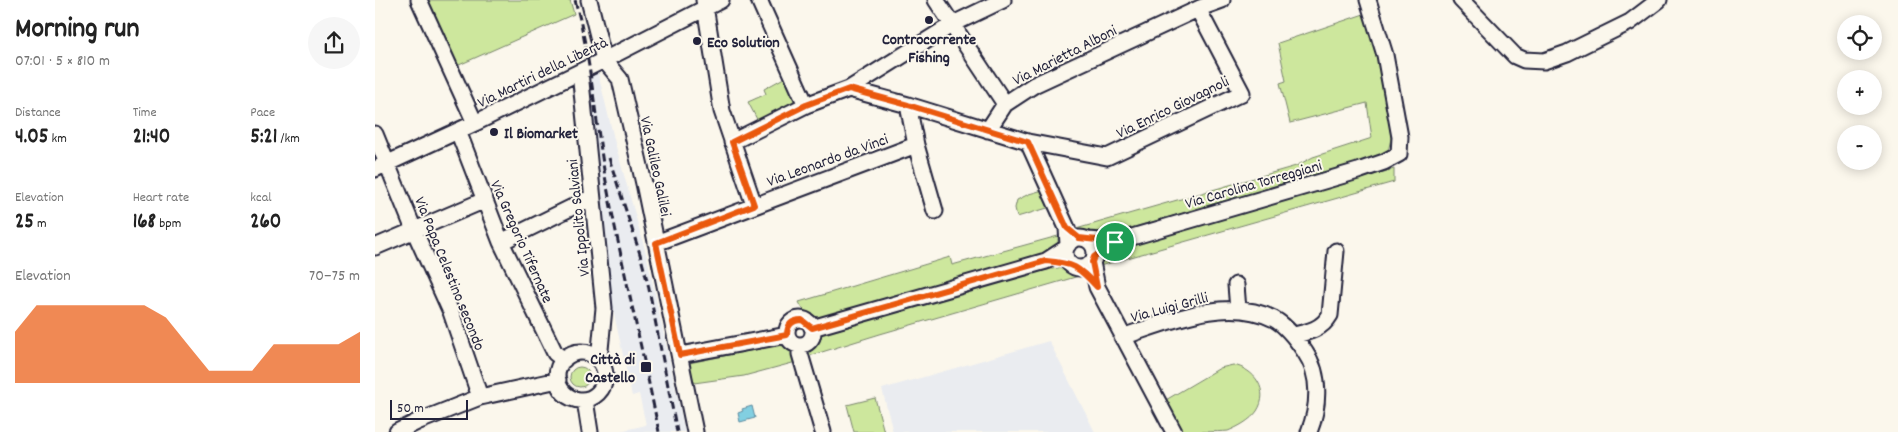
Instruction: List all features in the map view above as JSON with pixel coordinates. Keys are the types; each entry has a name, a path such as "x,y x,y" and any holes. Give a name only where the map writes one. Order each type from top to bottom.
{"street":[{"path":"419,0 475,124"},
{"path":"589,0 604,60"},
{"name":"Via Martiri della Libertà","path":"381,166 475,124 604,60 705,4 721,0"},
{"path":"759,0 806,105"},
{"path":"936,0 1005,104"},
{"path":"732,142 806,105 849,89 953,24 1003,0"},
{"name":"Via Marietta Alboni","path":"988,130 1005,104 1034,86 1198,9 1222,0"},
{"name":"Via Carolina Torreggiani","path":"1075,243 1115,242 1358,171 1384,162 1399,154 1400,137 1385,55 1369,0"},
{"path":"1461,0 1515,56 1524,60 1544,61 1567,53 1630,22 1659,0"},
{"path":"705,4 722,111 754,205"},
{"name":"Via Enrico Giovagnoli","path":"849,89 1028,142 1107,157 1242,93 1198,9"},
{"name":"Via Galileo Galilei","path":"604,60 620,79 695,432"},
{"name":"Via Ippolito Salviani","path":"580,72 591,198 604,311 599,360"},
{"path":"908,105 916,145 935,211"},
{"name":"Via Gregorio Tifernate","path":"459,131 501,242 555,353 564,360"},
{"name":"Via Papa Celestino secondo","path":"375,134 381,166 414,230 451,312 480,397"},
{"path":"1028,142 1075,243"},
{"name":"Via Leonardo da Vinci","path":"656,243 916,145"},
{"path":"501,242 591,198"},
{"path":"375,247 485,200"},
{"name":"Via Carolina Torreggiani","path":"1093,260 1115,242"},
{"path":"1075,243 1066,257 1073,266 1097,287"},
{"path":"812,328 1046,261 1075,243 1094,248 1093,260 1097,287 1174,432"},
{"path":"1294,336 1312,331 1325,324 1330,314 1336,251"},
{"path":"1046,261 1085,267 1093,260"},
{"path":"1236,285 1238,310"},
{"name":"Via Luigi Grilli","path":"1122,337 1190,316 1223,310 1253,312 1275,320 1294,336 1309,357 1318,386 1309,432"},
{"path":"802,320 812,328 813,332 810,340 804,345 792,342 787,335 788,327 794,321 802,320"},
{"path":"680,355 787,335"},
{"path":"799,345 823,432"},
{"path":"588,353 599,360 603,366 605,382 597,395 585,400 571,398 565,393 558,380 560,366 564,360 575,354 588,353"},
{"path":"397,432 480,397 558,380"},
{"path":"585,400 591,432"}],"shaded area":[{"path":"598,73 615,143 647,257 685,432 616,432 646,425 639,394 632,396 612,305 587,78"},
{"path":"1049,341 1095,432 893,432 882,389"}],"green space":[{"path":"419,0 570,0 574,14 450,69"},
{"path":"1367,13 1387,97 1391,139 1388,151 1383,156 1092,239 1078,234 1076,229 1296,166 1313,157 1372,138 1367,103 1290,123 1280,83 1286,81 1278,43"},
{"path":"791,74 806,105 761,127 748,102 766,94 764,89"},
{"path":"1394,169 1394,182 1096,267 1100,258 1105,253"},
{"path":"1043,190 1051,207 1017,217 1015,208 1017,200"},
{"path":"1058,236 1058,243 1054,251 843,312 818,317 812,316 803,309 799,302 950,257 952,265"},
{"path":"1063,267 1071,268 1079,276 809,356 812,344 824,332 1036,272"},
{"path":"779,345 792,353 796,362 744,376 694,383 689,363"},
{"path":"1233,365 1248,371 1258,382 1262,396 1257,411 1244,423 1228,431 1174,432 1159,404 1220,368"},
{"path":"580,367 587,370 590,377 587,384 580,387 573,384 570,377 573,370"},
{"path":"875,398 884,432 854,432 847,405"}],"water":[{"path":"752,406 755,418 740,422 738,413 743,411 742,409"}],"railway":[{"path":"575,0 589,66 601,154 611,208 659,432"},
{"path":"609,158 648,284 677,432"}],"place":[{"name":"Controcorrente Fishing","path":"929,20"},
{"name":"Eco Solution","path":"697,41"},
{"name":"Il Biomarket","path":"494,132"},
{"name":"Città di Castello","path":"646,367"}],"route":[{"path":"849,89 1028,142 1067,228 1079,238 1100,242 1115,242 1094,257 1092,262 1092,270 1097,287 1087,276 1071,264 1046,261 812,328 806,321 794,321 788,327 787,335 680,355 656,243 754,205 732,142 806,105 849,89"}]}
